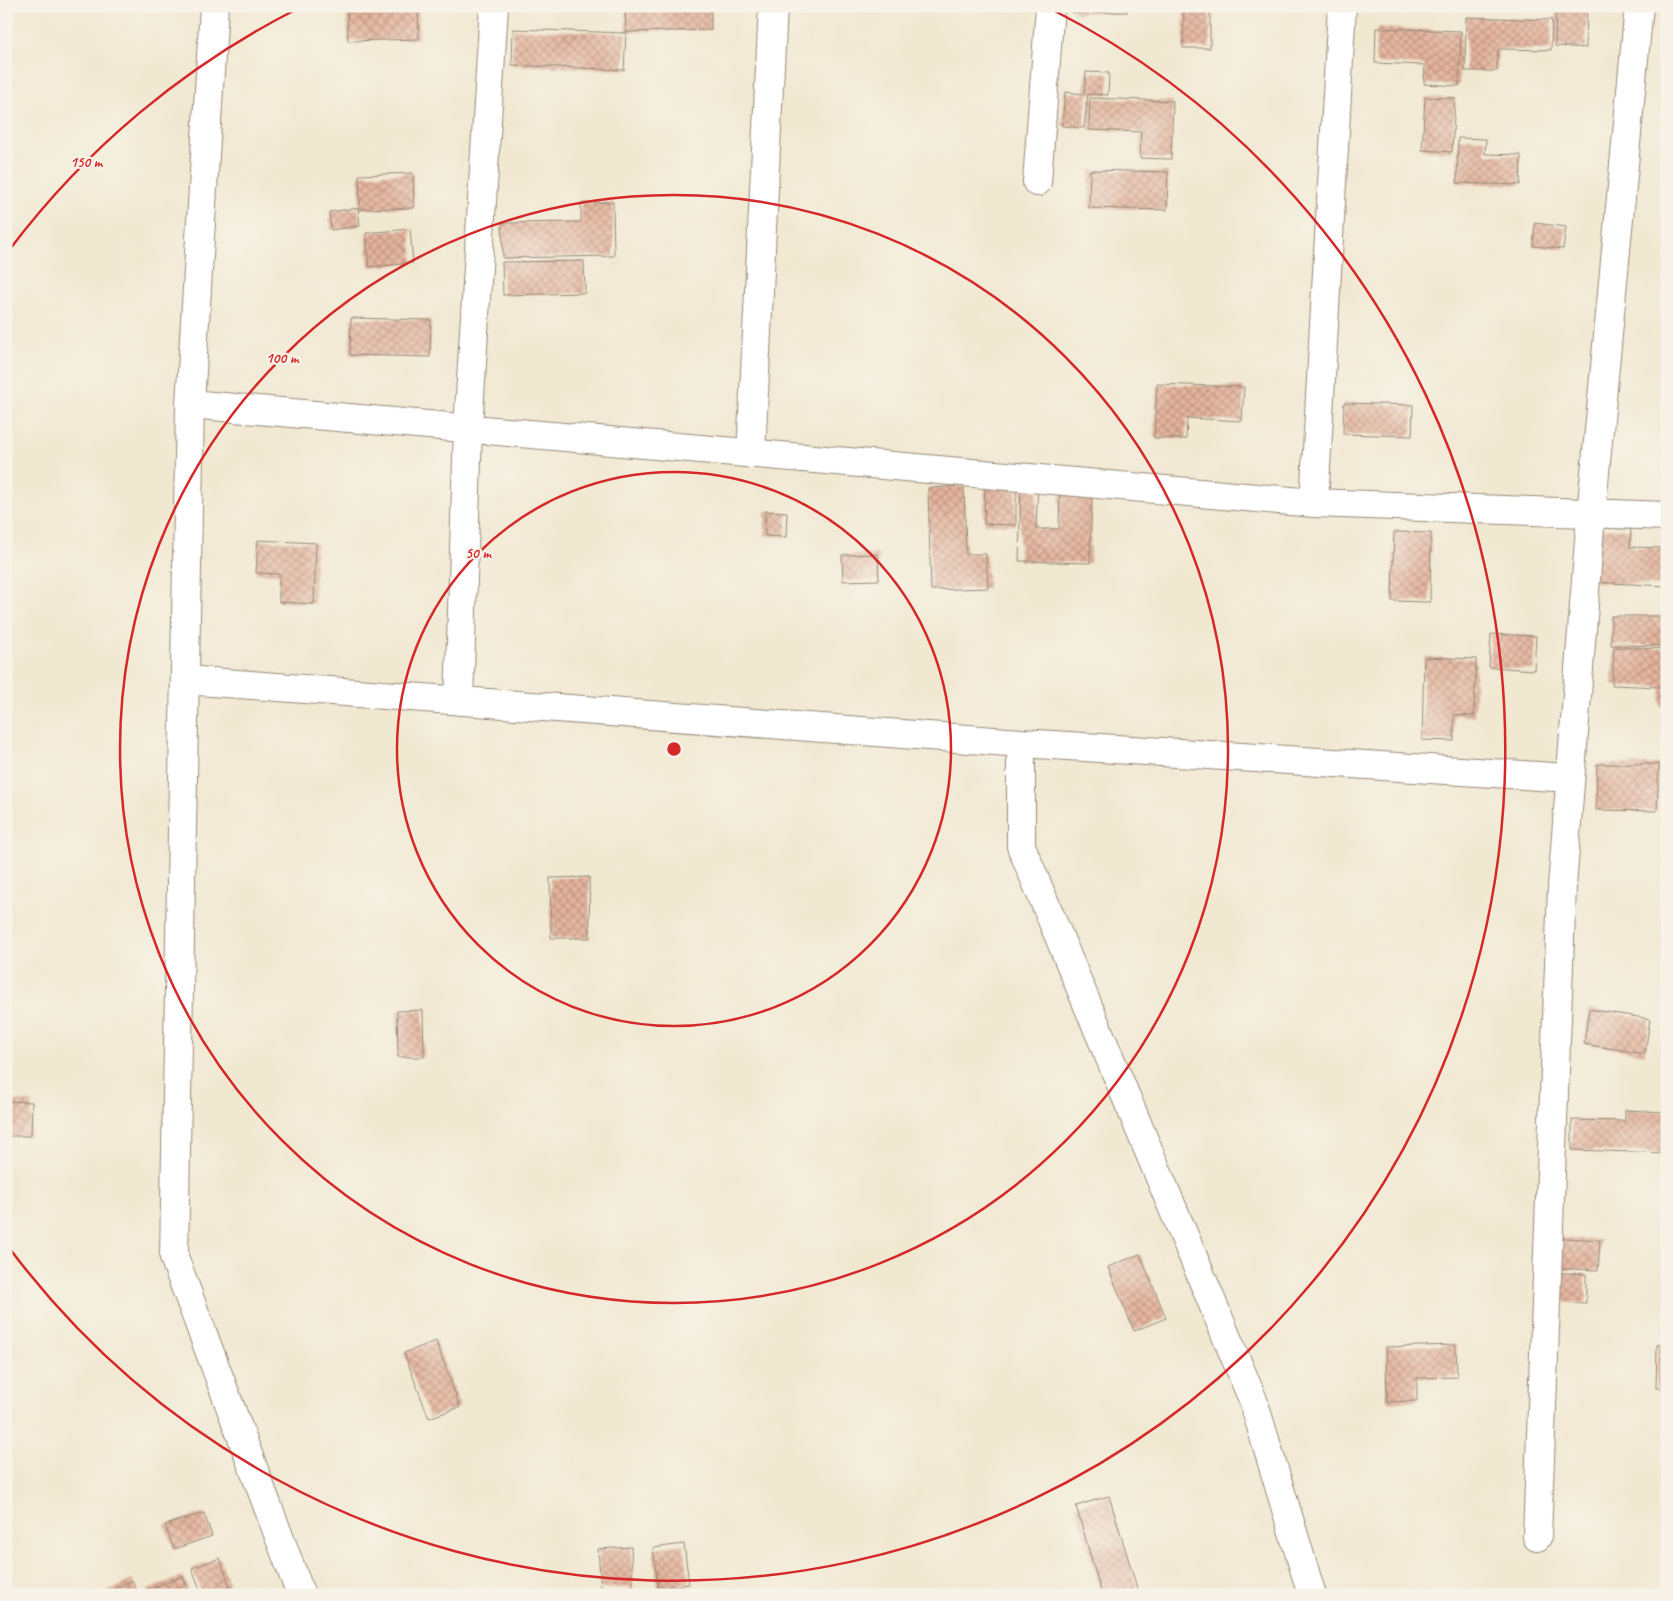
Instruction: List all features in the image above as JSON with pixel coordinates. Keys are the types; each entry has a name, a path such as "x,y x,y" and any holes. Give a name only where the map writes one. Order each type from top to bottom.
{"street":[{"path":"214,6 190,404 174,1257 301,1595"},
{"path":"458,701 468,429 494,6"},
{"path":"751,454 772,6"},
{"path":"1037,182 1050,6"},
{"path":"1314,503 1342,6"},
{"path":"1537,1537 1562,887 1591,515 1639,6"},
{"path":"190,404 1314,503 1591,515 1667,516"},
{"path":"185,680 1021,743 1570,778"},
{"path":"1021,743 1021,846 1253,1400 1312,1595"}],"building":[{"path":"347,6 418,6 419,39 348,41"},
{"path":"625,6 711,6 711,30 626,32"},
{"path":"1073,6 1126,6 1127,12 1073,13"},
{"path":"1184,6 1210,6 1210,48 1183,48"},
{"path":"1556,6 1587,6 1586,48 1555,46"},
{"path":"1466,17 1552,20 1551,50 1498,49 1497,71 1465,71"},
{"path":"1376,28 1461,31 1459,86 1424,84 1425,65 1375,63"},
{"path":"513,29 626,33 624,70 512,65"},
{"path":"1086,72 1109,73 1108,95 1088,94 1084,128 1062,126 1065,92 1084,94"},
{"path":"1425,97 1455,98 1452,152 1422,150"},
{"path":"1090,98 1173,101 1171,159 1140,158 1141,132 1089,130"},
{"path":"1458,138 1486,139 1485,154 1521,155 1520,185 1457,183"},
{"path":"1664,144 1667,144 1667,174 1663,174"},
{"path":"1090,170 1168,172 1167,210 1089,208"},
{"path":"413,173 414,208 360,209 359,175"},
{"path":"613,202 614,256 503,258 502,223 581,222 581,203"},
{"path":"358,208 360,226 331,230 329,212"},
{"path":"1535,223 1566,227 1563,249 1533,246"},
{"path":"410,229 413,263 369,267 366,233"},
{"path":"584,261 585,293 503,295 502,262"},
{"path":"351,318 431,320 430,357 350,355"},
{"path":"1157,384 1244,387 1242,421 1187,418 1186,439 1154,438"},
{"path":"1344,403 1413,405 1412,436 1343,434"},
{"path":"985,482 1016,483 1016,525 984,524"},
{"path":"1021,483 1038,483 1036,529 1059,529 1060,489 1092,490 1090,563 1019,561"},
{"path":"964,486 966,554 986,554 988,588 931,590 928,488"},
{"path":"765,511 787,512 786,537 765,536"},
{"path":"1594,528 1631,529 1630,547 1667,548 1666,586 1592,582"},
{"path":"1394,532 1431,533 1430,602 1392,601"},
{"path":"258,540 316,543 314,604 279,602 279,574 256,573"},
{"path":"878,554 879,580 843,581 842,555"},
{"path":"1611,616 1667,616 1667,646 1611,645"},
{"path":"1491,634 1536,636 1534,670 1489,667"},
{"path":"1614,647 1667,649 1667,707 1660,706 1661,687 1612,685"},
{"path":"1424,657 1476,659 1474,716 1454,715 1454,741 1422,740"},
{"path":"1597,764 1659,764 1657,811 1596,810"},
{"path":"589,877 590,938 551,938 550,878"},
{"path":"1589,1009 1650,1019 1645,1054 1584,1044"},
{"path":"423,1010 424,1057 398,1057 397,1011"},
{"path":"8,1101 32,1102 31,1136 7,1136"},
{"path":"1625,1110 1667,1112 1667,1153 1572,1150 1572,1120 1625,1121"},
{"path":"1551,1237 1600,1240 1598,1270 1549,1268"},
{"path":"1140,1254 1166,1318 1134,1331 1108,1267"},
{"path":"1547,1272 1586,1274 1586,1303 1547,1302"},
{"path":"436,1341 460,1407 429,1418 404,1353"},
{"path":"1456,1345 1457,1377 1417,1378 1417,1401 1387,1402 1386,1347"},
{"path":"1657,1345 1667,1345 1667,1388 1656,1388"},
{"path":"1109,1496 1138,1591 1125,1595 1102,1595 1076,1506"},
{"path":"204,1513 212,1536 174,1549 165,1525"},
{"path":"684,1544 689,1584 658,1588 653,1548"},
{"path":"631,1547 633,1587 601,1589 598,1549"},
{"path":"220,1558 230,1587 208,1595 202,1595 192,1568"},
{"path":"183,1576 190,1595 149,1595 147,1590"},
{"path":"132,1580 139,1595 101,1595"}]}
